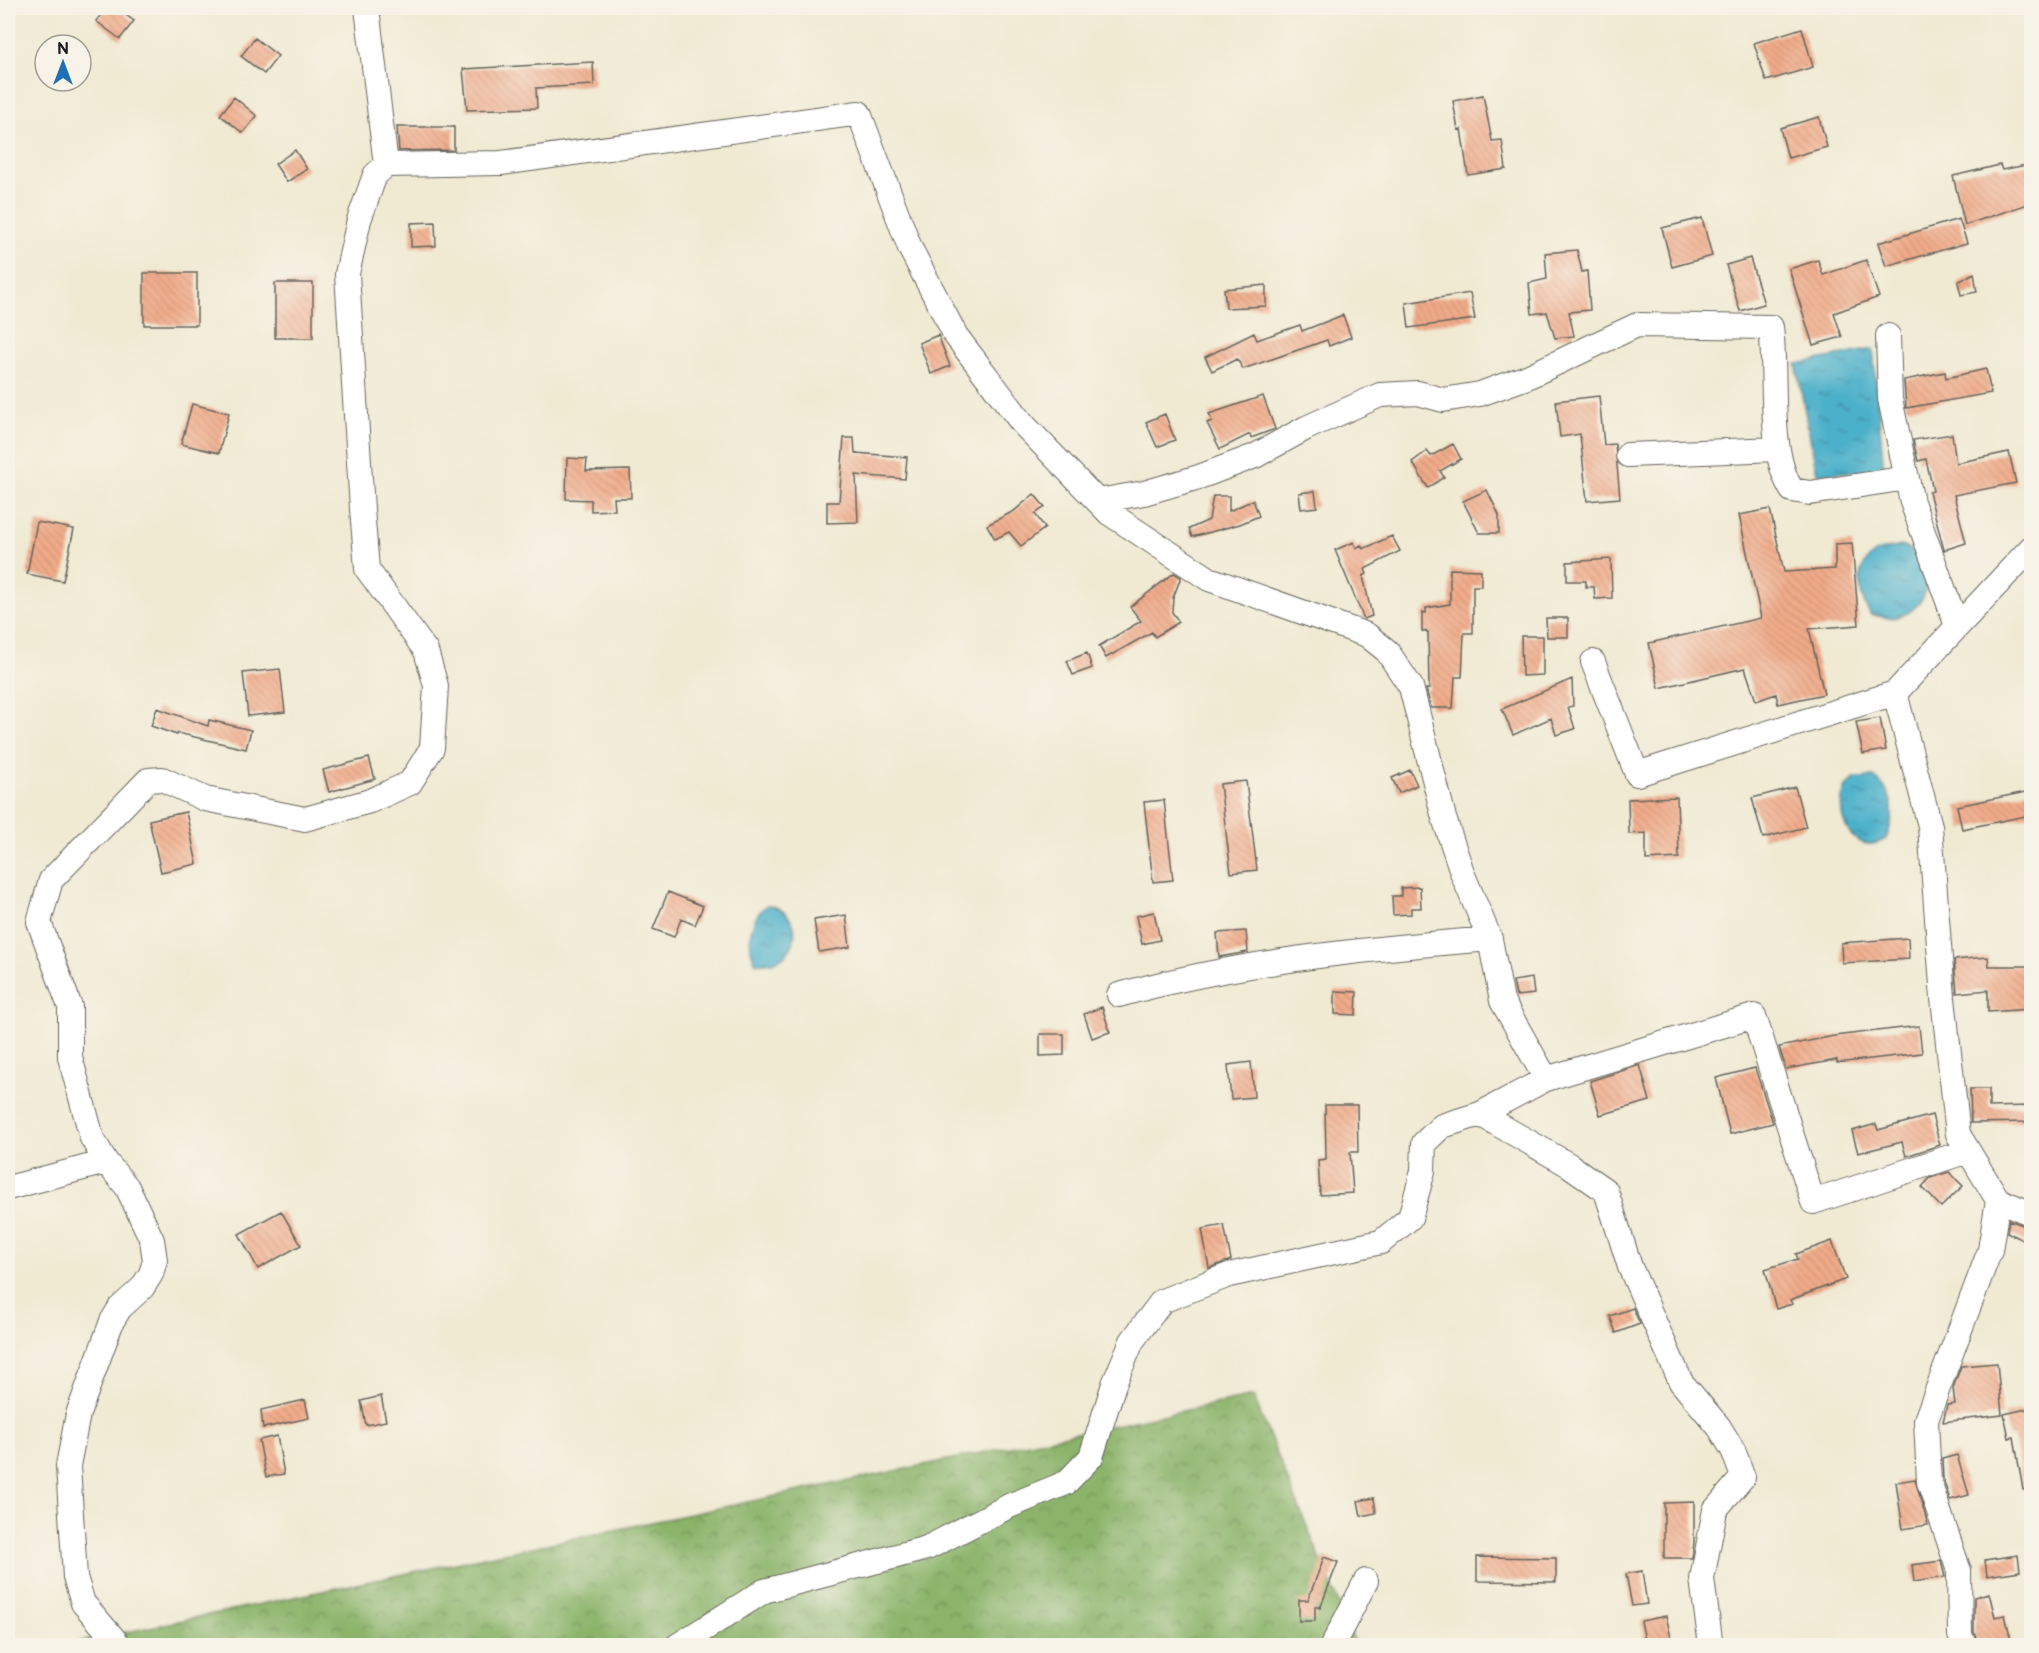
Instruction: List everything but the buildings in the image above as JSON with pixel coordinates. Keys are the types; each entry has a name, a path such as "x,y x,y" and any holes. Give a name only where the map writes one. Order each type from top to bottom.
{"street":[{"path":"367,8 386,165"},
{"path":"120,1646 83,1602 75,1577 68,1466 78,1414 112,1321 120,1308 142,1288 151,1274 155,1260 152,1240 127,1187 106,1162 92,1138 70,1057 70,1007 39,922 51,880 148,780 162,779 205,799 305,819 370,801 410,783 432,748 436,686 426,651 367,569 363,521 347,274 359,219 375,174 386,165 501,163 859,113 910,248 956,336 1023,424 1109,513 1209,579 1366,635 1387,651 1411,687 1444,818 1463,875 1490,939 1502,1001 1546,1079"},
{"path":"1098,501 1144,493 1199,477 1255,456 1306,428 1380,395 1418,393 1443,400 1480,394 1527,377 1637,325 1771,327 1777,449 1784,476 1792,489 1810,493 1907,478"},
{"path":"1888,336 1890,399 1912,502 1957,626"},
{"path":"1628,455 1777,449"},
{"path":"1593,662 1637,774 1895,693 2031,547"},
{"path":"1895,693 1930,826 1943,998 1958,1134 1998,1200 2031,1214"},
{"path":"1119,995 1190,977 1309,955 1490,939"},
{"path":"677,1646 764,1591 927,1548 1009,1506 1066,1483 1091,1457 1114,1384 1132,1341 1162,1301 1229,1275 1381,1242 1410,1218 1423,1171 1424,1143 1442,1126 1480,1113 1546,1079 1754,1016 1813,1202 1968,1151"},
{"path":"1480,1113 1606,1191 1630,1267 1682,1382 1719,1427 1733,1450 1743,1478 1715,1510 1702,1579 1711,1646"},
{"path":"8,1188 106,1162"},
{"path":"1965,1646 1960,1635 1959,1571 1929,1482 1926,1420 1990,1251 1998,1200"},
{"path":"1332,1646 1366,1581"}],"green space":[{"path":"1253,1396 1356,1645 60,1646"}],"water":[{"path":"1873,349 1884,470 1817,474 1796,364"},
{"path":"1902,546 1914,554 1922,564 1926,575 1926,587 1922,598 1915,607 1904,614 1890,618 1871,615 1861,592 1860,576 1863,568 1867,560 1877,552"},
{"path":"1874,777 1890,797 1892,813 1886,839 1871,844 1859,841 1850,834 1844,822 1842,797 1847,786 1855,779"},
{"path":"767,905 780,909 789,917 794,927 795,937 791,948 784,956 772,962 756,963 751,948 751,932 756,917"}]}
